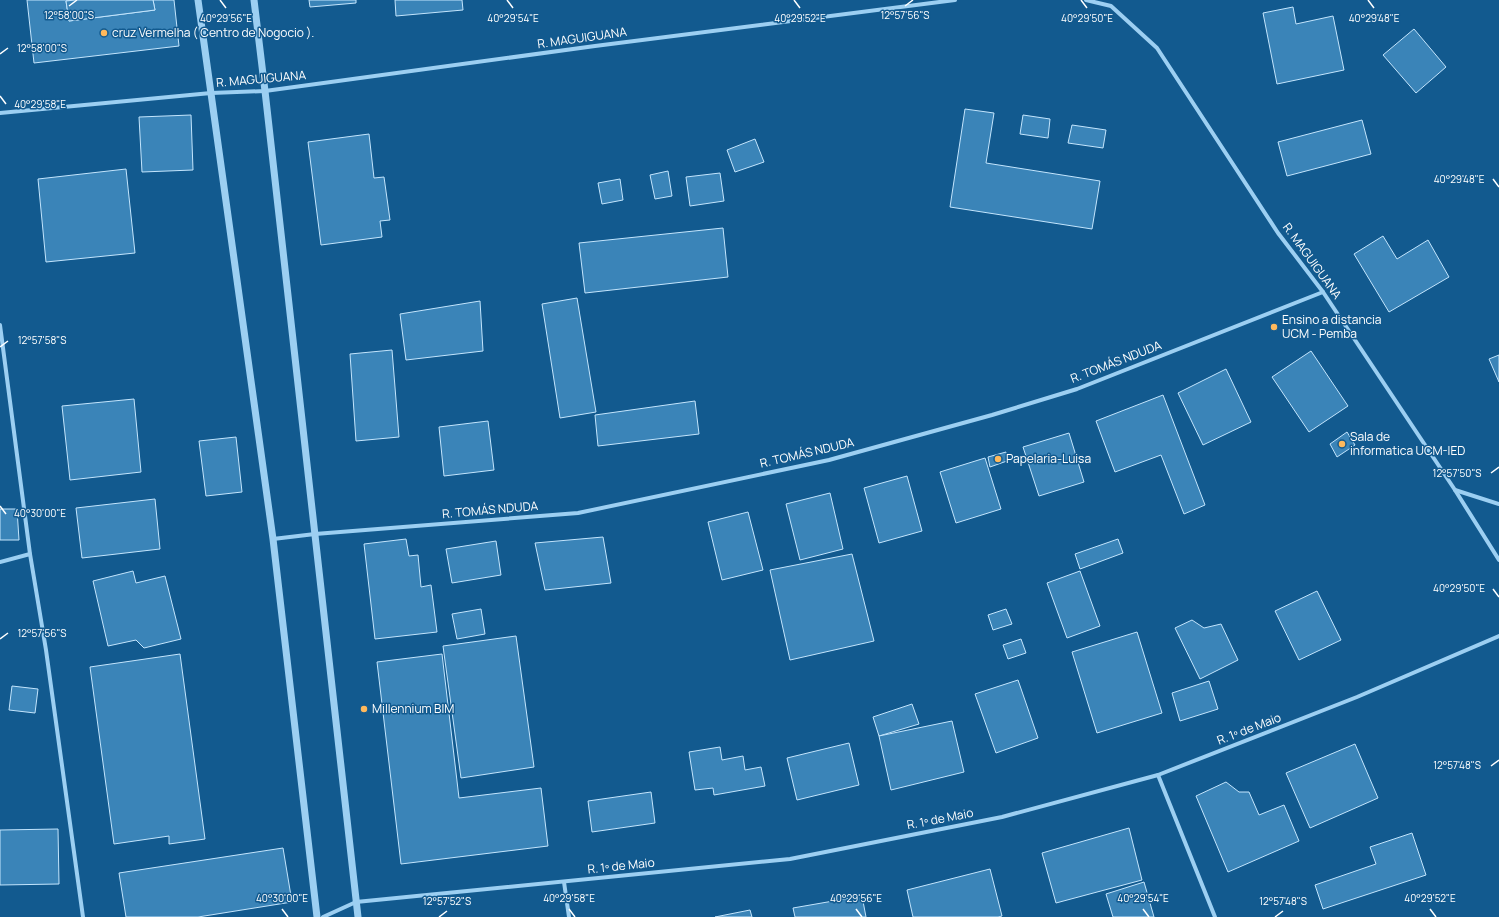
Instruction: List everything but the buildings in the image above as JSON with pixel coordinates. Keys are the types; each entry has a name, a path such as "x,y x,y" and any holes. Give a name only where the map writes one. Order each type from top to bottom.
{"street":[{"path":"198,0 273,539 317,917"},
{"path":"254,0 358,917"},
{"name":"R. MAGUIGUANA","path":"0,113 211,93 265,91 587,47 955,0"},
{"name":"R. MAGUIGUANA","path":"1086,0 1111,6 1157,48 1278,232 1323,292 1455,490 1499,560"},
{"name":"R. TOMÁS NDUDA","path":"273,539 315,534 578,513 829,460 992,415 1077,389 1323,292"},
{"path":"0,325 30,554 46,650 83,917"},
{"path":"1455,490 1499,504"},
{"path":"0,562 30,554"},
{"name":"R. 1º de Maio","path":"324,917 356,902 790,859 1002,817 1158,775 1357,697 1499,636"},
{"path":"1158,775 1215,917"},
{"path":"564,882 569,917"}],"place":[{"name":"cruz Vermelha ( Centro de Nogocio ).","path":"104,33"},
{"name":"Ensino a distancia UCM - Pemba","path":"1274,327"},
{"name":"Sala de informatica UCM-IED","path":"1342,444"},
{"name":"Papelaria-Luisa","path":"998,459"},
{"name":"Millennium BIM","path":"364,709"}]}
